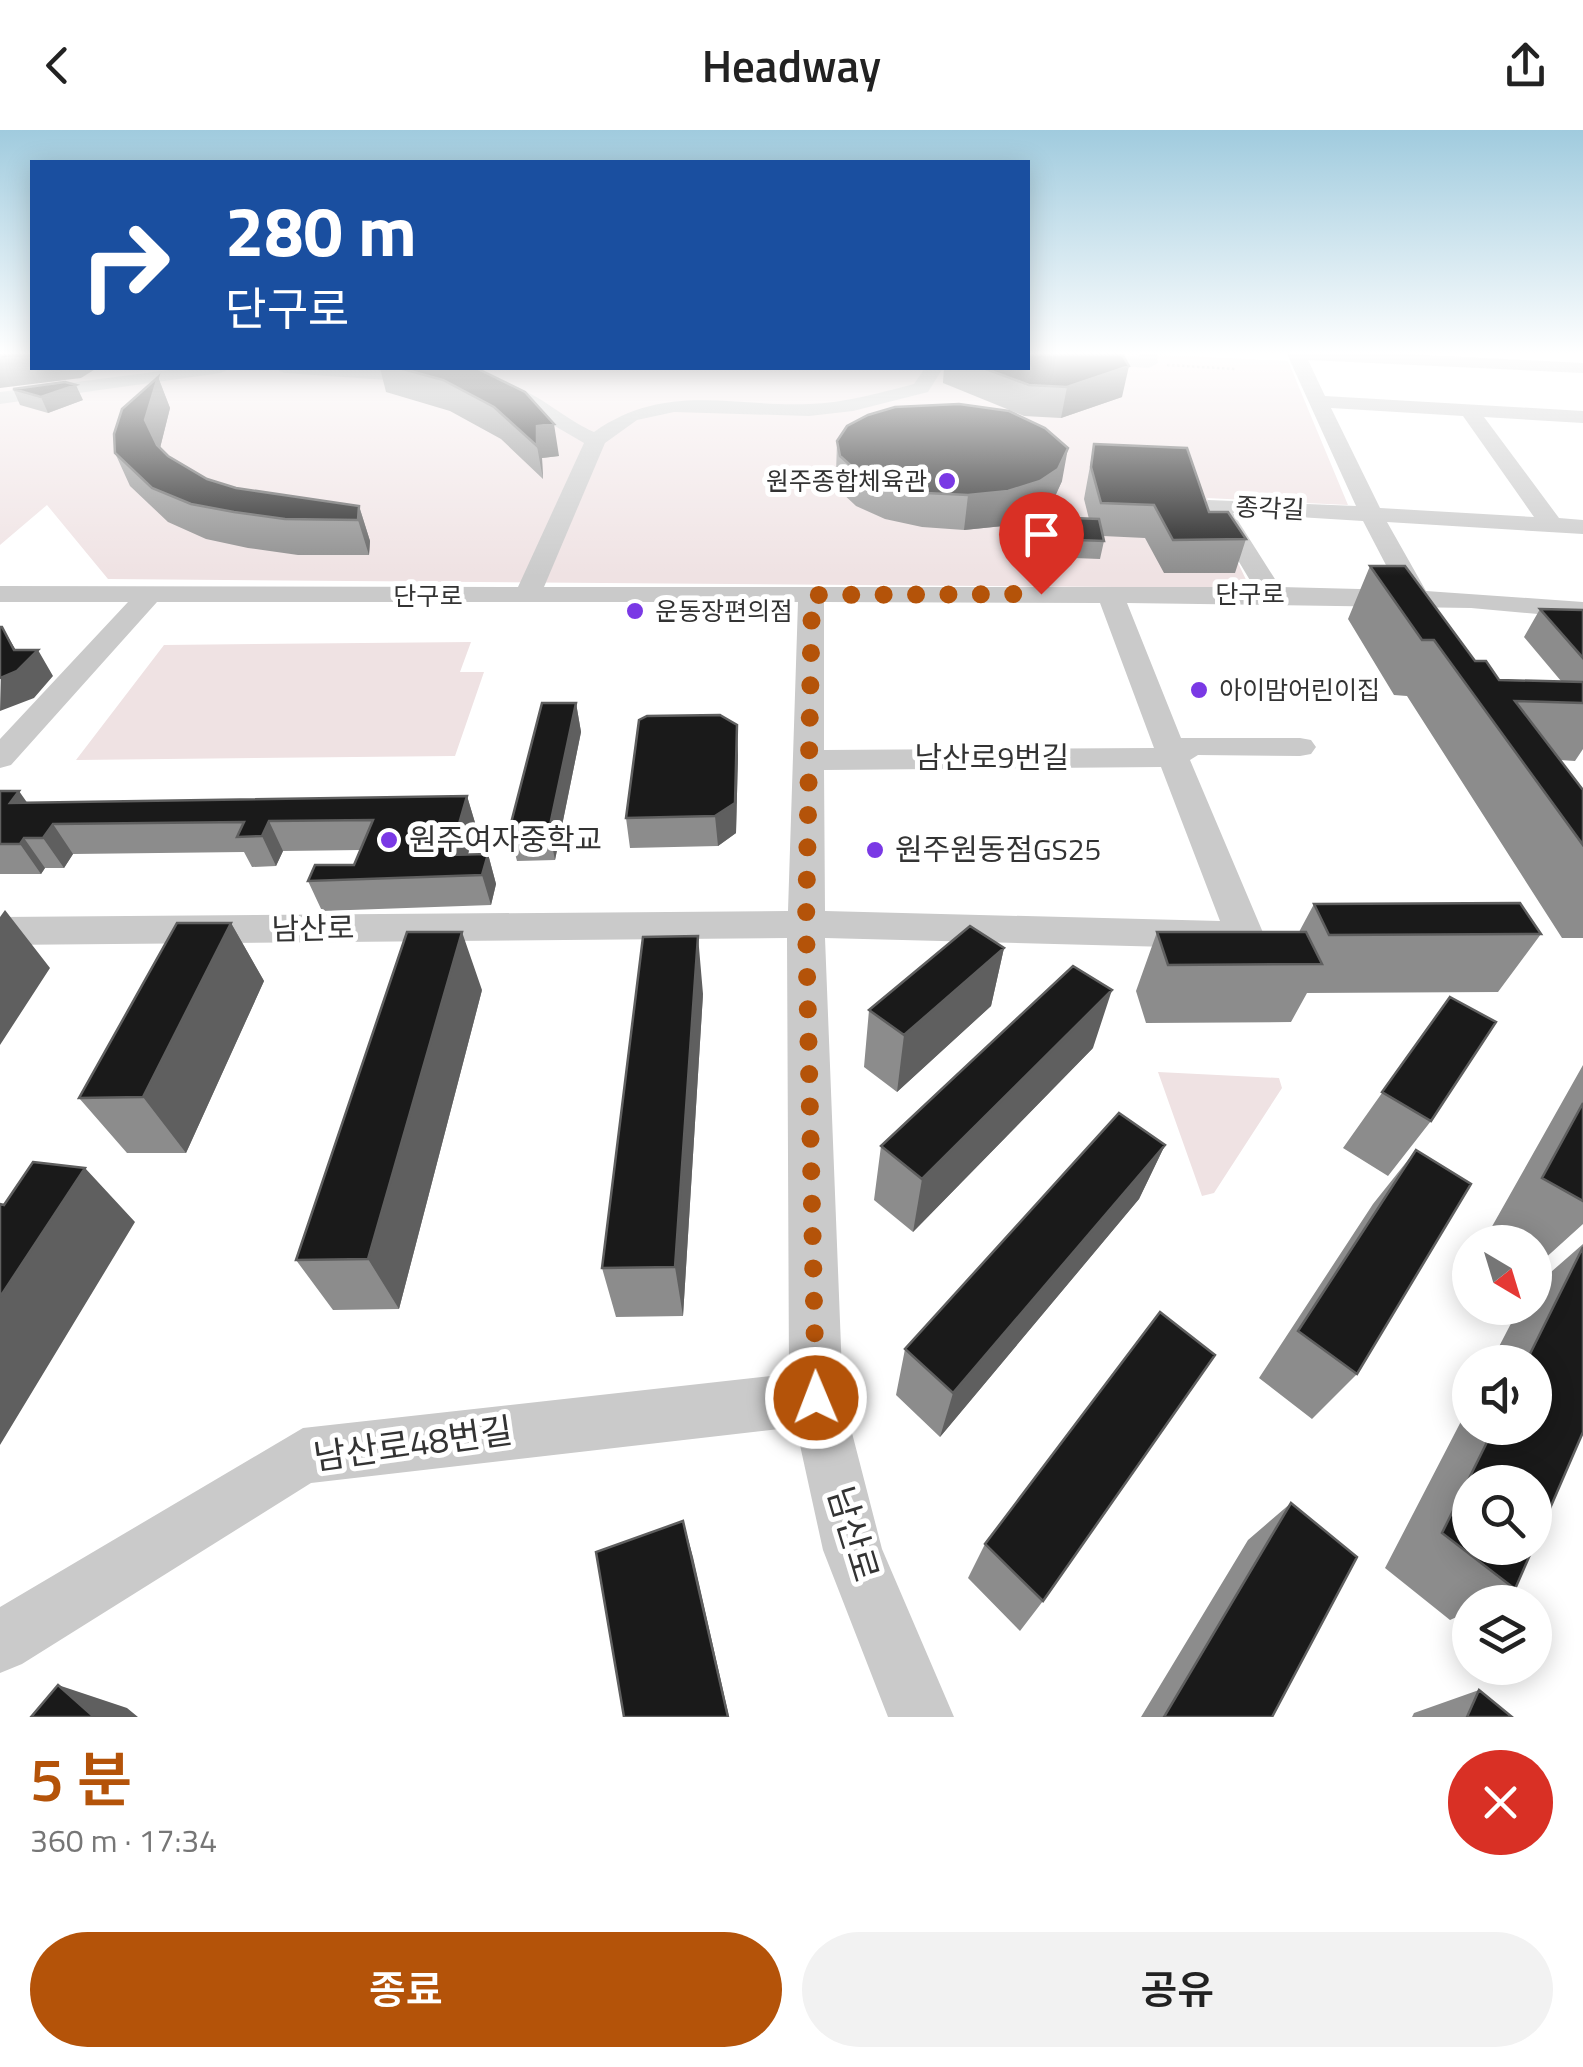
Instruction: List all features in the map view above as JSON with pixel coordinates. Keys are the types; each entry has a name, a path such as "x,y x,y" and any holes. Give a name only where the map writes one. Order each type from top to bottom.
{"street":[{"path":"564,428 596,440"},
{"path":"531,587 596,440 613,428"},
{"path":"1329,428 1416,598"},
{"path":"1483,428 1552,525"},
{"name":"종각길","path":"1272,594 1216,505 1583,527"},
{"name":"단구로","path":"0,594 853,583 834,595"},
{"name":"단구로","path":"531,587 834,595 1272,594 1416,598 1583,610"},
{"path":"1110,594 1174,756"},
{"path":"0,758 149,595"},
{"name":"남산로","path":"834,595 811,760 806,924 816,1398 854,1550 921,1717"},
{"name":"남산로9번길","path":"811,760 1174,756 1191,745 1300,747"},
{"name":"남산로","path":"0,932 806,924 1245,936 1174,756"},
{"name":"남산로48번길","path":"0,1642 303,1456 376,1444 816,1398"}],"shaded area":[{"path":"0,428 1316,428 1348,505 1207,498 1250,588 108,579 47,505 0,545"},
{"path":"471,642 460,672 484,672 455,756 76,760 164,645"},
{"path":"1158,1072 1279,1078 1282,1088 1214,1193 1202,1196"}],"building":[{"path":"116,428 149,428 168,456 207,479 236,488 359,506 358,520 285,519 191,504 152,488 115,453"},
{"path":"517,428 537,428 537,446"},
{"path":"846,428 1045,428 1068,448 1058,469 1040,481 1008,491 968,495 926,493 887,484 858,472 840,456 837,441"},
{"path":"1094,444 1187,448 1209,512 1228,512 1246,539 1173,540 1154,505 1101,503 1091,467"},
{"path":"1073,518 1099,519 1104,541 1078,540"},
{"path":"1370,566 1405,566 1475,661 1486,661 1499,680 1583,682 1583,703 1515,701 1583,790 1583,845 1434,640 1422,640"},
{"path":"1540,609 1583,610 1583,658"},
{"path":"0,627 14,650 38,650 17,671 0,678"},
{"path":"542,703 576,703 549,830 509,831"},
{"path":"720,715 737,725 735,803 715,816 626,818 639,720 647,716"},
{"path":"0,791 19,791 10,803 467,796 450,855 488,854 482,875 308,881 315,865 354,865 373,820 269,821 262,836 237,837 244,822 53,824 43,838 0,844"},
{"path":"1520,903 1541,934 1329,935 1314,904"},
{"path":"177,923 231,923 143,1097 79,1098"},
{"path":"970,926 1004,948 904,1035 869,1010"},
{"path":"407,932 462,932 368,1259 296,1260"},
{"path":"1157,932 1306,932 1322,964 1168,965"},
{"path":"698,936 675,1267 602,1268 643,937"},
{"path":"1073,966 1112,990 922,1179 881,1146"},
{"path":"1450,997 1496,1022 1431,1121 1382,1092"},
{"path":"1583,1103 1583,1201 1542,1178"},
{"path":"1119,1113 1165,1145 953,1393 905,1349"},
{"path":"1416,1150 1471,1184 1357,1374 1298,1331"},
{"path":"33,1162 85,1168 0,1297 0,1204 4,1205"},
{"path":"1583,1247 1583,1432 1552,1504 1552,1465 1476,1465 1486,1445 1552,1445 1552,1345 1534,1345 1544,1325 1552,1325 1552,1310"},
{"path":"1160,1312 1215,1355 1043,1601 985,1544"},
{"path":"1291,1503 1357,1557 1272,1717 1164,1717"},
{"path":"1452,1513 1452,1541 1442,1533"},
{"path":"683,1521 728,1717 624,1717 596,1552"},
{"path":"1484,1565 1526,1565 1517,1585 1510,1585"},
{"path":"58,1685 94,1717 31,1717"},
{"path":"1479,1690 1512,1717 1467,1717"}],"place":[{"name":"원주종합체육관","path":"947,481"},
{"name":"운동장편의점","path":"635,611"},
{"name":"아이맘어린이집","path":"1199,690"},
{"name":"원주여자중학교","path":"389,840"},
{"name":"원주원동점GS25","path":"875,850"}],"route":[{"path":"816,1398 806,924 812,595 1041,594"}]}
